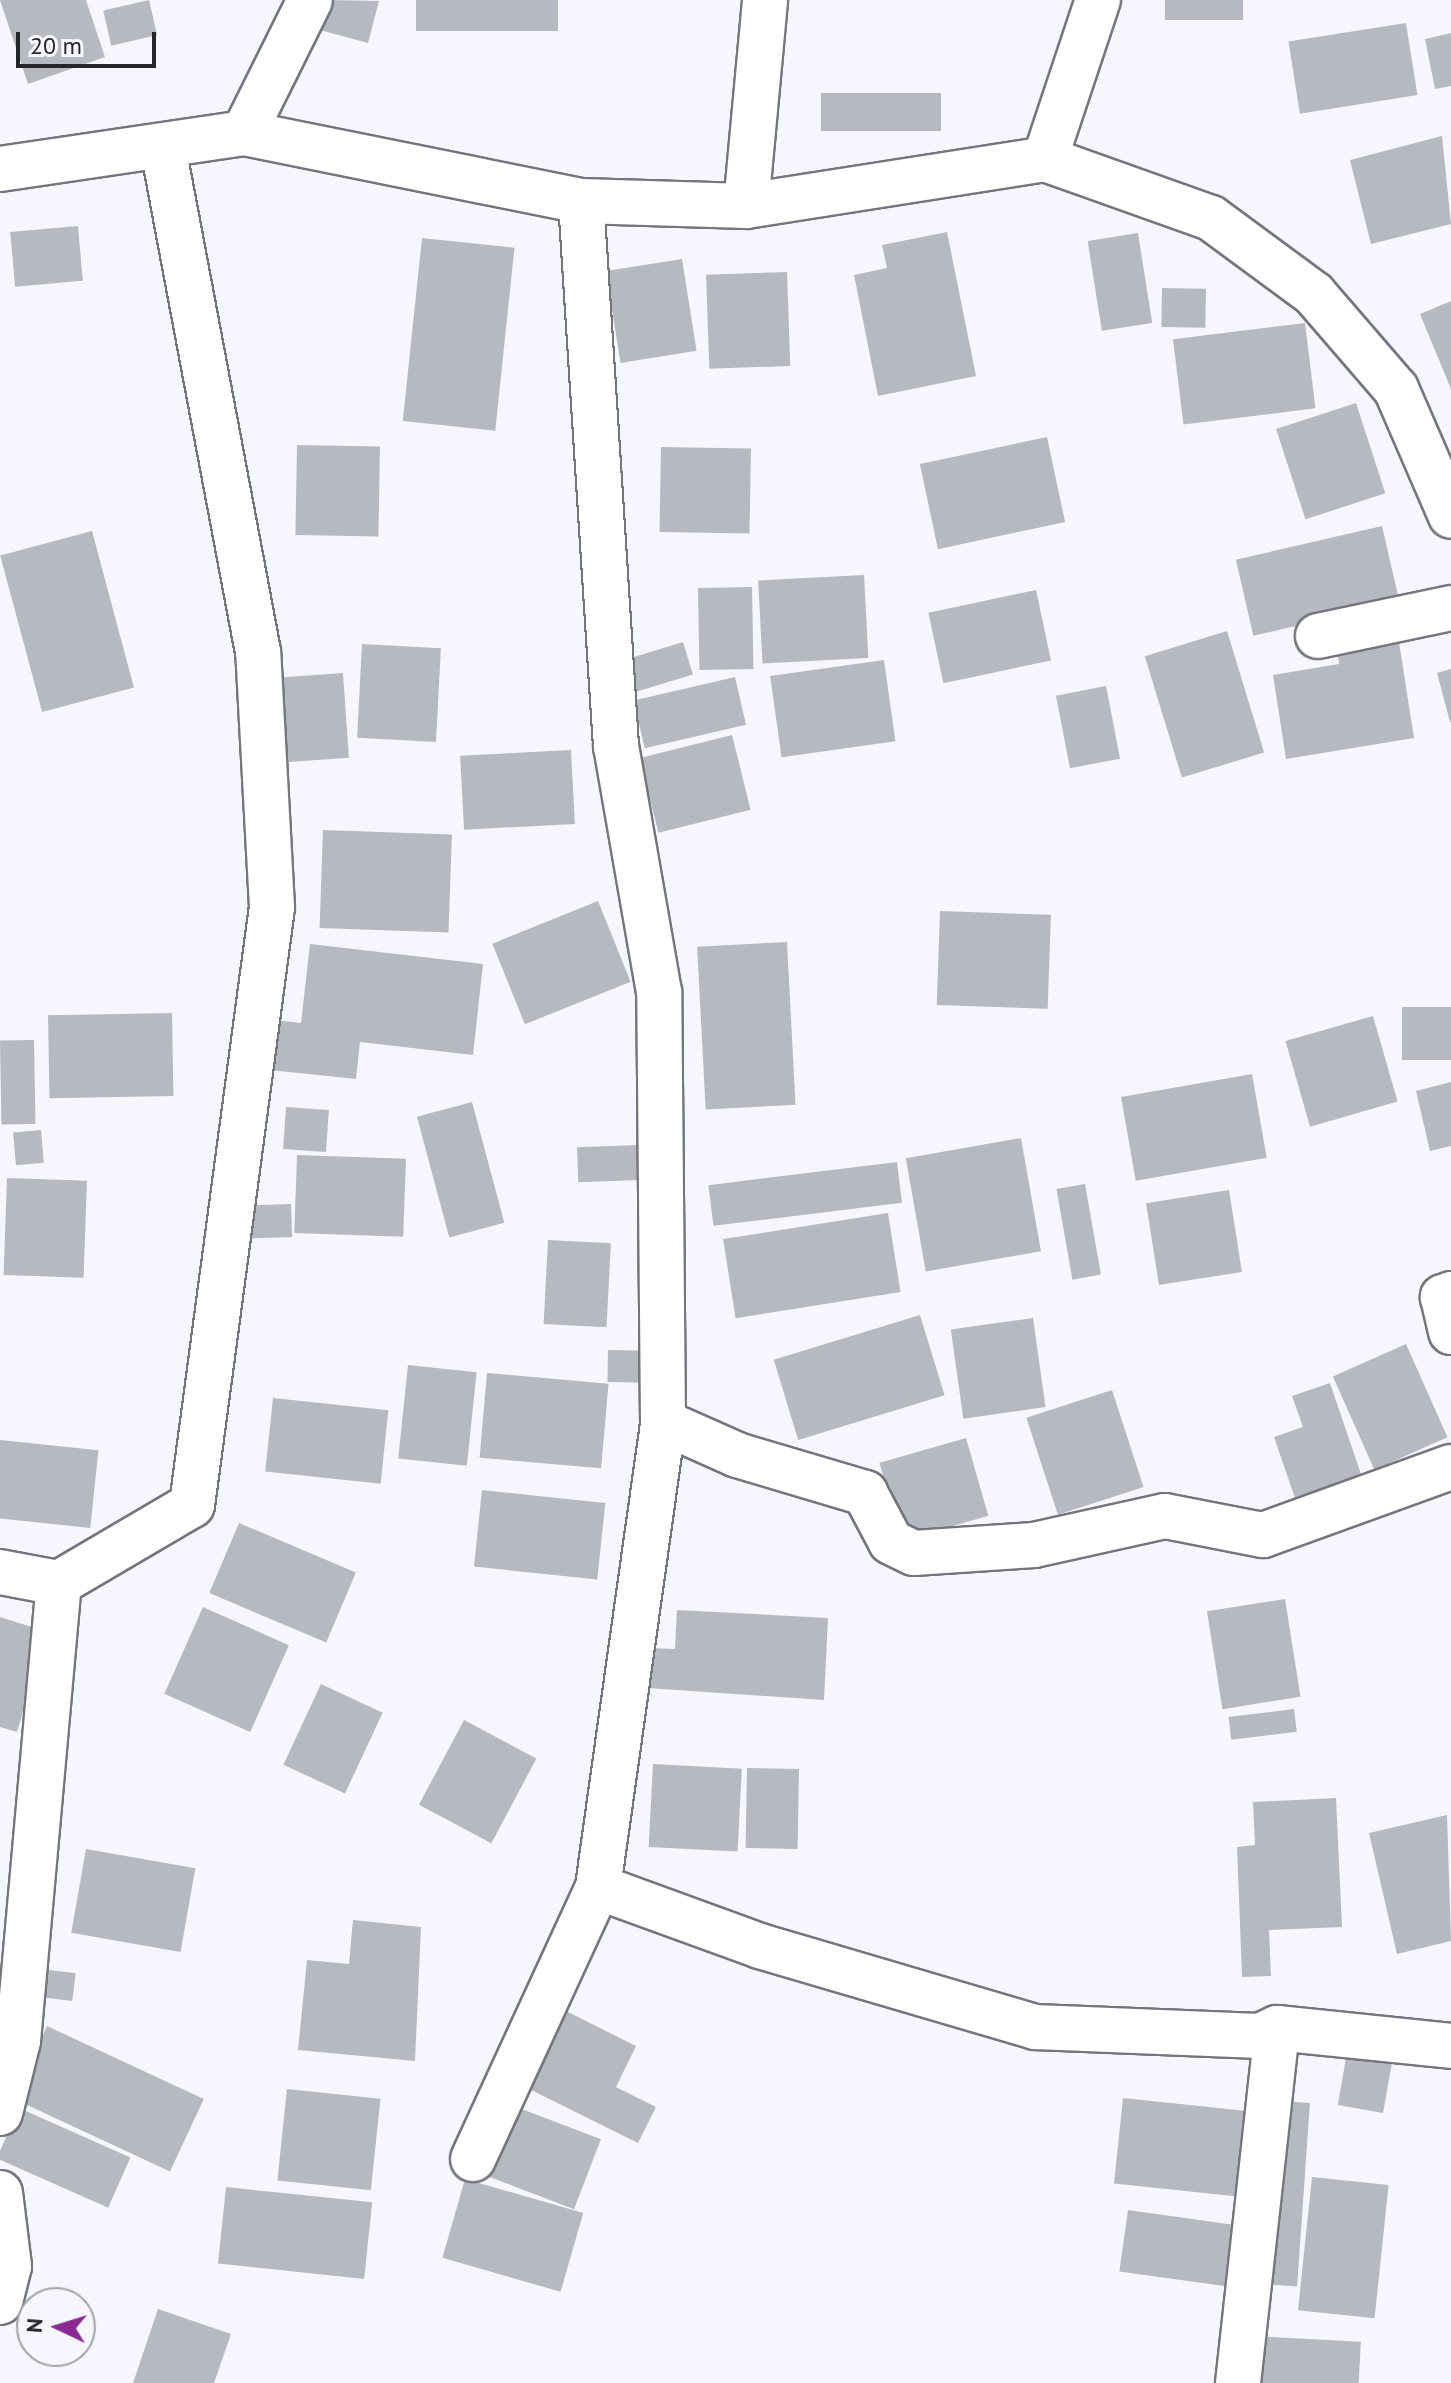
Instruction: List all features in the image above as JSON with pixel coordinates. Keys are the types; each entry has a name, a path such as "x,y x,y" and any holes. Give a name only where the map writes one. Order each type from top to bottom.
{"street":[{"path":"244,133 310,0"},
{"path":"746,206 765,0"},
{"path":"1045,159 1098,0"},
{"path":"0,169 163,148 244,133 581,201 746,206 1045,159 1211,218 1314,294 1396,389 1451,516"},
{"path":"0,1572 59,1583 192,1505 272,907 258,652 163,148"},
{"path":"473,2159 598,1887 663,1422 659,992 616,746 581,201"},
{"path":"1318,636 1451,608"},
{"path":"1451,1294 1443,1297 1451,1332"},
{"path":"663,1422 737,1455 865,1493 891,1542 914,1553 1034,1545 1165,1516 1263,1535 1451,1467"},
{"path":"0,2113 18,2041 59,1583"},
{"path":"598,1887 760,1946 1035,2027 1260,2036 1277,2028 1451,2046"},
{"path":"1238,2383 1277,2028"},
{"path":"0,2193 9,2266 0,2302"}],"building":[{"path":"0,0 86,0 105,57 28,84"},
{"path":"149,0 157,35 111,46 103,11"},
{"path":"327,0 379,1 368,43 320,30"},
{"path":"416,0 558,0 558,31 416,31"},
{"path":"1165,0 1243,0 1243,20 1165,20"},
{"path":"1406,23 1417,95 1300,114 1288,42"},
{"path":"1451,33 1451,86 1435,89 1425,39"},
{"path":"821,93 941,93 941,131 821,131"},
{"path":"1442,136 1451,224 1371,244 1350,160"},
{"path":"78,226 83,281 15,287 10,232"},
{"path":"947,232 976,376 878,396 854,275 887,268 882,245"},
{"path":"1138,233 1152,323 1102,331 1088,241"},
{"path":"422,238 514,248 495,431 403,421"},
{"path":"682,259 697,351 620,363 606,271"},
{"path":"787,272 790,366 709,369 706,275"},
{"path":"1162,288 1206,289 1205,328 1161,327"},
{"path":"1451,301 1451,389 1420,314"},
{"path":"1305,323 1315,408 1183,425 1173,339"},
{"path":"1356,403 1385,493 1305,519 1276,429"},
{"path":"1047,437 1065,522 938,549 920,464"},
{"path":"297,445 380,446 378,536 295,535"},
{"path":"661,447 751,449 750,534 660,532"},
{"path":"1382,526 1400,602 1253,636 1236,560"},
{"path":"92,531 134,687 42,712 0,556"},
{"path":"864,575 868,658 762,663 758,581"},
{"path":"752,587 753,669 699,670 698,588"},
{"path":"1036,590 1051,660 943,683 928,613"},
{"path":"1227,631 1264,752 1182,778 1145,656"},
{"path":"683,642 693,675 636,692 626,660"},
{"path":"1399,642 1414,738 1286,759 1273,675 1339,664 1338,652"},
{"path":"362,644 441,648 436,742 357,738"},
{"path":"884,660 895,741 782,757 770,676"},
{"path":"1451,669 1451,722 1450,722 1437,673"},
{"path":"343,673 349,758 282,762 276,678"},
{"path":"735,677 746,725 645,748 634,700"},
{"path":"1106,686 1120,759 1070,768 1056,696"},
{"path":"732,735 751,810 658,833 640,758"},
{"path":"571,750 575,824 464,830 460,756"},
{"path":"323,830 452,835 449,932 320,928"},
{"path":"598,901 631,982 525,1024 492,944"},
{"path":"940,911 1051,915 1048,1009 937,1005"},
{"path":"787,942 796,1105 706,1109 697,947"},
{"path":"310,944 483,964 473,1055 360,1042 356,1079 260,1069 266,1019 301,1023"},
{"path":"1402,1007 1451,1007 1451,1060 1402,1060"},
{"path":"172,1013 173,1096 49,1098 48,1015"},
{"path":"1373,1016 1398,1102 1310,1127 1286,1041"},
{"path":"34,1040 35,1124 1,1125 0,1041"},
{"path":"1252,1074 1267,1158 1136,1181 1121,1097"},
{"path":"1451,1082 1451,1146 1430,1151 1416,1091"},
{"path":"472,1102 504,1223 449,1237 417,1117"},
{"path":"286,1107 329,1110 326,1152 283,1149"},
{"path":"41,1130 44,1163 16,1165 13,1132"},
{"path":"1021,1138 1041,1251 926,1272 906,1158"},
{"path":"639,1145 640,1180 578,1182 577,1147"},
{"path":"297,1155 406,1159 403,1237 294,1233"},
{"path":"897,1162 902,1203 713,1226 708,1185"},
{"path":"7,1178 87,1181 84,1278 4,1275"},
{"path":"1085,1184 1101,1275 1072,1280 1056,1189"},
{"path":"1229,1190 1242,1272 1159,1285 1146,1203"},
{"path":"291,1204 292,1237 252,1238 251,1205"},
{"path":"888,1213 901,1292 736,1318 723,1239"},
{"path":"548,1240 611,1243 607,1327 544,1324"},
{"path":"920,1315 945,1395 798,1440 774,1360"},
{"path":"1033,1318 1046,1407 963,1419 951,1330"},
{"path":"1406,1344 1447,1437 1374,1470 1333,1377"},
{"path":"608,1350 649,1351 648,1383 607,1382"},
{"path":"408,1365 477,1372 467,1466 398,1458"},
{"path":"487,1373 609,1384 601,1468 480,1458"},
{"path":"1330,1383 1363,1480 1297,1504 1274,1437 1303,1427 1292,1396"},
{"path":"1112,1390 1144,1487 1058,1515 1026,1418"},
{"path":"273,1398 388,1410 381,1484 265,1472"},
{"path":"966,1438 988,1516 902,1541 879,1463"},
{"path":"0,1440 98,1450 90,1528 0,1518"},
{"path":"482,1490 605,1503 597,1580 474,1567"},
{"path":"239,1523 356,1573 326,1643 209,1593"},
{"path":"1285,1599 1300,1697 1222,1709 1207,1611"},
{"path":"203,1607 289,1645 250,1732 164,1694"},
{"path":"677,1610 828,1618 824,1700 647,1688 649,1648 675,1649"},
{"path":"0,1617 48,1632 17,1732 0,1727"},
{"path":"321,1684 383,1713 345,1793 283,1765"},
{"path":"1294,1709 1297,1732 1231,1740 1228,1717"},
{"path":"464,1720 536,1758 491,1843 419,1805"},
{"path":"653,1764 742,1769 738,1852 649,1847"},
{"path":"747,1768 799,1769 798,1849 746,1848"},
{"path":"1336,1798 1342,1927 1269,1930 1271,1976 1242,1977 1237,1847 1255,1845 1253,1802"},
{"path":"1447,1815 1451,1941 1397,1954 1369,1833"},
{"path":"86,1849 195,1868 181,1952 71,1933"},
{"path":"353,1920 421,1927 415,2061 298,2050 307,1960 349,1964"},
{"path":"33,1968 76,1973 72,2001 30,1996"},
{"path":"550,2003 636,2046 616,2087 656,2107 638,2143 511,2080"},
{"path":"47,2026 204,2099 170,2172 13,2099"},
{"path":"1348,2047 1393,2055 1383,2113 1338,2105"},
{"path":"287,2089 380,2099 371,2190 277,2180"},
{"path":"1123,2098 1256,2112 1247,2198 1114,2184"},
{"path":"501,2101 601,2139 574,2209 474,2171"},
{"path":"1282,2101 1310,2103 1297,2287 1269,2285"},
{"path":"19,2108 130,2158 108,2208 0,2160 0,2151"},
{"path":"1312,2177 1389,2185 1375,2318 1298,2310"},
{"path":"465,2179 583,2213 561,2292 442,2258"},
{"path":"226,2187 372,2202 364,2279 218,2264"},
{"path":"1128,2210 1240,2226 1231,2287 1119,2271"},
{"path":"158,2309 231,2334 214,2383 133,2383"},
{"path":"1251,2336 1361,2342 1359,2383 1249,2383"}]}
